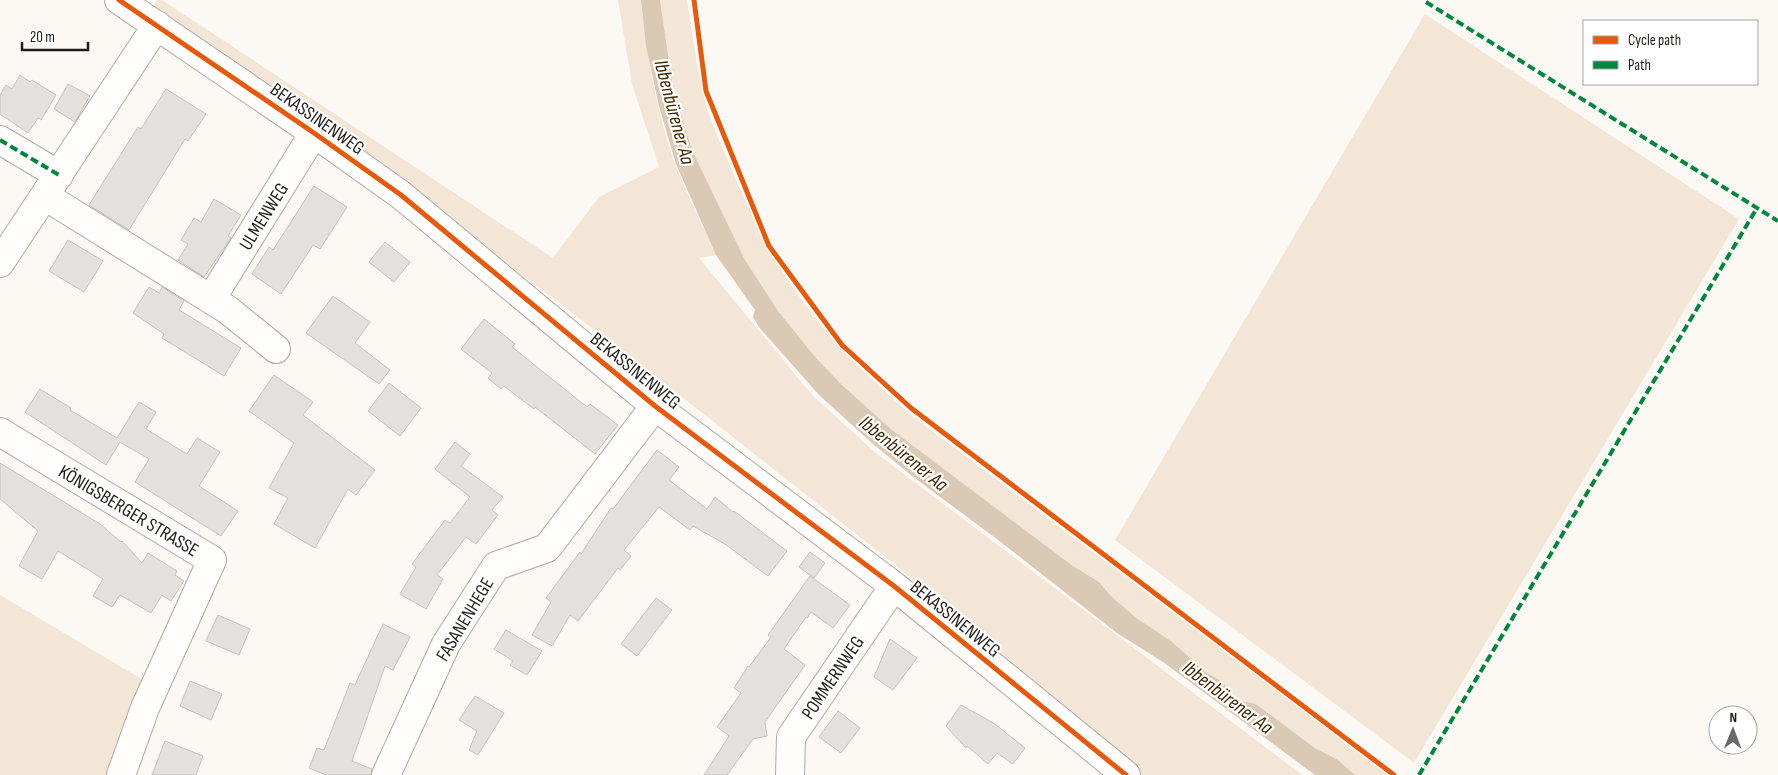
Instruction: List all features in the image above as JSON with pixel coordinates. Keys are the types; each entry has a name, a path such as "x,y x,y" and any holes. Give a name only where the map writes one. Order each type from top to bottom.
{"street":[{"name":"BEKASSINENWEG","path":"119,0 314,133 401,195 655,406 894,586 1126,775"},
{"path":"0,263 157,25"},
{"name":"ULMENWEG","path":"211,298 314,133"},
{"path":"0,140 52,186 228,310 276,349"},
{"name":"FASANENHEGE","path":"386,775 446,644 496,566 548,548 655,406"},
{"name":"KÖNIGSBERGER STRASSE","path":"0,432 212,560 145,708 121,775"},
{"name":"POMMERNWEG","path":"790,775 791,737 894,586"}],"shaded area":[{"path":"157,0 162,0 553,258 599,197 659,167 632,84 618,0 641,0 653,83 668,144 680,176 716,255 699,258 813,396 876,453 1302,775 1138,775 903,571 668,386 407,187 151,9"},
{"path":"660,0 687,0 698,68 707,108 717,136 756,222 784,274 806,306 836,342 870,377 924,425 1389,775 1355,775 1338,760 1315,748 1256,704 1237,700 1231,695 1223,682 1207,673 1171,641 1135,617 1111,596 1099,582 1073,566 894,432 842,385 816,358 778,311 745,260 692,150 673,89"},
{"path":"1425,14 1739,219 1414,763 1115,540"},
{"path":"0,595 145,681 107,775 0,775"}],"water":[{"name":"Ibbenbürener Aa","path":"641,0 660,0 673,89 692,150 745,260 778,311 816,358 842,385 892,430 1073,566 1099,582 1111,596 1135,617 1171,641 1207,673 1223,682 1231,695 1237,700 1256,704 1315,748 1338,760 1355,775 1315,775 1163,662 1117,633 997,539 912,476 819,395 759,327 753,317 755,310 716,255 676,164 659,106 646,46"}],"building":[{"path":"20,75 56,95 41,120 38,118 28,133 0,114 0,95 6,85 12,89"},
{"path":"68,84 90,96 75,122 54,109"},
{"path":"166,89 206,114 188,141 185,139 129,230 89,205 138,127 141,129"},
{"path":"314,186 347,207 320,249 313,245 281,294 252,274 269,247 273,250"},
{"path":"214,199 241,215 228,236 231,238 204,277 178,260 188,244 181,240 194,218 201,222"},
{"path":"68,240 103,261 84,292 49,271"},
{"path":"385,242 410,262 394,282 369,262"},
{"path":"149,287 159,293 162,287 184,301 179,310 241,348 224,376 162,338 164,334 133,313"},
{"path":"333,296 370,322 355,343 390,370 379,384 306,333"},
{"path":"484,319 515,344 512,347 587,407 590,404 618,425 595,454 535,407 534,409 504,386 501,389 488,378 492,373 461,349"},
{"path":"274,375 313,402 303,415 375,470 356,495 348,489 315,548 274,524 288,498 269,488 294,443 249,411"},
{"path":"389,383 421,408 400,436 368,411"},
{"path":"40,389 71,408 70,410 117,438 139,402 156,412 146,429 187,454 197,438 220,452 199,486 238,511 221,536 135,482 149,459 120,442 106,465 25,412"},
{"path":"455,442 470,454 461,466 503,497 492,510 498,515 476,544 466,537 437,575 443,579 426,609 400,594 416,567 412,564 445,520 450,523 470,497 435,469"},
{"path":"657,450 679,467 669,480 707,509 715,497 787,551 768,576 725,544 693,526 690,530 659,507 624,550 631,556 620,570 618,568 578,621 570,615 552,646 532,635 551,602 546,598 580,552 581,554 611,508 613,509"},
{"path":"0,463 100,524 122,541 142,563 148,553 177,571 175,575 184,581 171,601 162,595 151,613 120,595 112,607 93,596 103,579 58,551 42,579 19,566 38,531 0,499"},
{"path":"810,552 825,563 814,578 799,567"},
{"path":"810,576 850,605 833,628 811,612 806,617 784,649 805,665 765,722 767,736 753,739 727,775 704,775 729,736 717,727 741,693 734,688 748,666 771,637 768,635"},
{"path":"656,598 672,610 637,656 621,644"},
{"path":"218,615 250,629 239,655 206,641"},
{"path":"383,624 410,637 393,670 385,666 352,761 372,769 371,775 326,775 309,768 317,748 324,750 350,683 355,685"},
{"path":"506,630 542,651 527,675 510,665 513,661 494,649"},
{"path":"890,639 917,658 893,690 874,677"},
{"path":"190,681 222,694 211,720 180,706"},
{"path":"475,696 504,713 478,755 469,750 477,731 459,720"},
{"path":"961,705 995,724 1025,748 1013,764 997,753 988,764 967,746 966,748 946,726"},
{"path":"838,711 860,728 841,753 819,737"},
{"path":"165,741 203,756 196,775 152,775"}],"marked path":[{"path":"1426,2 1778,221"},
{"path":"0,140 59,175"},
{"path":"1419,775 1757,208"}],"cycle path":[{"path":"119,0 314,133 401,195 655,406 894,586 1126,775"},
{"path":"694,0 706,91 769,246 842,345 911,408 1394,775"}]}
